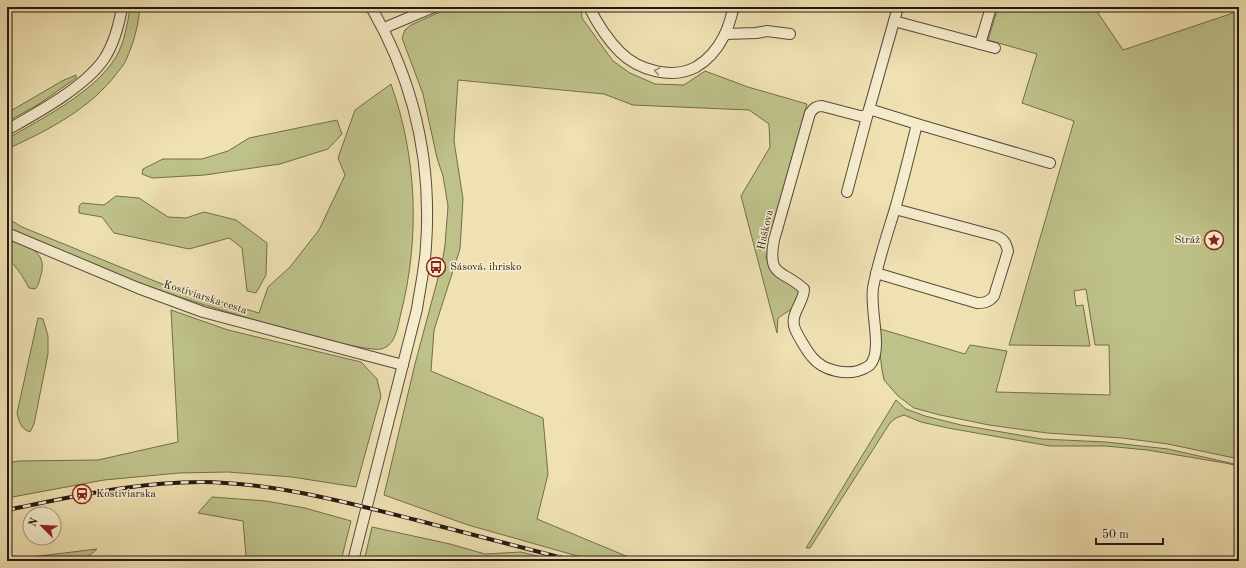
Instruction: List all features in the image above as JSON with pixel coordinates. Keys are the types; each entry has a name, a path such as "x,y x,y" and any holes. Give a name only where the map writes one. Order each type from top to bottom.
{"street":[{"path":"7,130 63,95 87,78 96,69 104,59 116,35 122,7"},
{"path":"353,561 417,309 426,246 427,213 424,160 416,114 396,54 384,28 371,7"},
{"path":"384,28 434,7"},
{"path":"589,7 601,29 620,52 631,61 645,68 669,73 681,72 695,67 718,47 725,34 734,7"},
{"path":"847,192 868,111 898,7"},
{"path":"980,44 990,7"},
{"path":"894,21 995,48"},
{"path":"725,34 756,33 767,31 790,34"},
{"name":"Haškova","path":"917,124 895,209 876,273 872,308 876,352 871,365 860,371 836,372 819,364 812,358 795,328 793,321 804,295 804,289 799,284 780,274 775,269 771,254 810,113 813,109 818,106 822,106 860,116 864,116 868,111 917,124 1050,163"},
{"path":"876,273 977,303 984,303 994,296 1008,251 1007,244 1003,239 996,236 895,209"},
{"name":"Kostiviarska cesta","path":"7,233 138,288 203,312 403,366"}],"green space":[{"path":"130,7 140,7 137,28 124,64 106,86 94,98 67,118 37,135 7,149 7,139 66,104 95,82 106,70 116,57 121,46 127,26"},
{"path":"451,7 581,7 582,18 613,61 630,73 655,84 684,85 705,71 748,87 807,104 766,257 771,269 778,277 799,288 797,303 778,318 777,333 741,196 770,147 769,124 749,110 633,105 604,94 458,80 454,141 463,199 460,249 434,330 431,371 543,418 548,474 537,519 638,561 595,561 468,525 384,495 415,364 442,263 448,206 443,176 437,158 423,94 402,38 405,30 411,25"},
{"path":"998,7 1094,7 1123,50 1239,11 1239,459 1168,444 1122,438 1047,433 989,425 940,415 914,408 898,396 884,380 877,328 965,354 970,345 1007,351 996,392 1110,395 1109,345 1095,345 1086,289 1074,291 1076,306 1083,305 1090,346 1009,345 1074,121 1022,103 1037,54 988,40"},
{"path":"76,75 76,78 39,104 7,122 7,113 62,81"},
{"path":"391,84 400,112 411,169 413,227 407,285 396,334 390,344 381,349 358,347 249,318 184,298 107,271 7,228 7,218 22,227 162,284 259,313 268,287 290,267 319,230 345,175 338,158 355,110"},
{"path":"337,120 342,134 328,149 280,164 205,175 152,178 142,174 143,169 163,159 202,159 228,151 249,138"},
{"path":"116,196 139,198 168,217 186,218 204,212 236,220 267,243 266,275 256,293 247,291 242,248 229,238 189,249 114,233 102,217 79,213 79,206 82,203 104,205"},
{"path":"7,239 28,247 38,254 42,267 39,283 35,289 29,288 17,268 7,259"},
{"path":"171,310 228,330 361,362 377,379 381,396 356,487 292,477 228,472 179,473 104,480 7,498 7,463 19,461 98,460 178,442"},
{"path":"38,318 43,319 48,336 48,354 34,424 30,432 24,429 21,425 17,413"},
{"path":"896,400 906,409 925,416 961,425 1042,439 1106,442 1168,449 1239,466 1147,450 1106,446 1050,446 948,428 921,422 904,415 896,418 890,423 810,548 806,548"},
{"path":"212,497 266,501 305,508 351,521 341,561 246,561 243,521 198,513"},
{"path":"372,527 450,544 485,554 521,552 558,561 364,561"},
{"path":"97,549 83,561 7,561 7,560"}],"railway":[{"path":"7,510 128,487 202,482 229,483 283,490 336,500 574,561"}],"place":[{"name":"Stráž","path":"1214,240"},
{"name":"Sásová, ihrisko","path":"436,267"},
{"name":"Kostiviarska","path":"82,494"}]}
